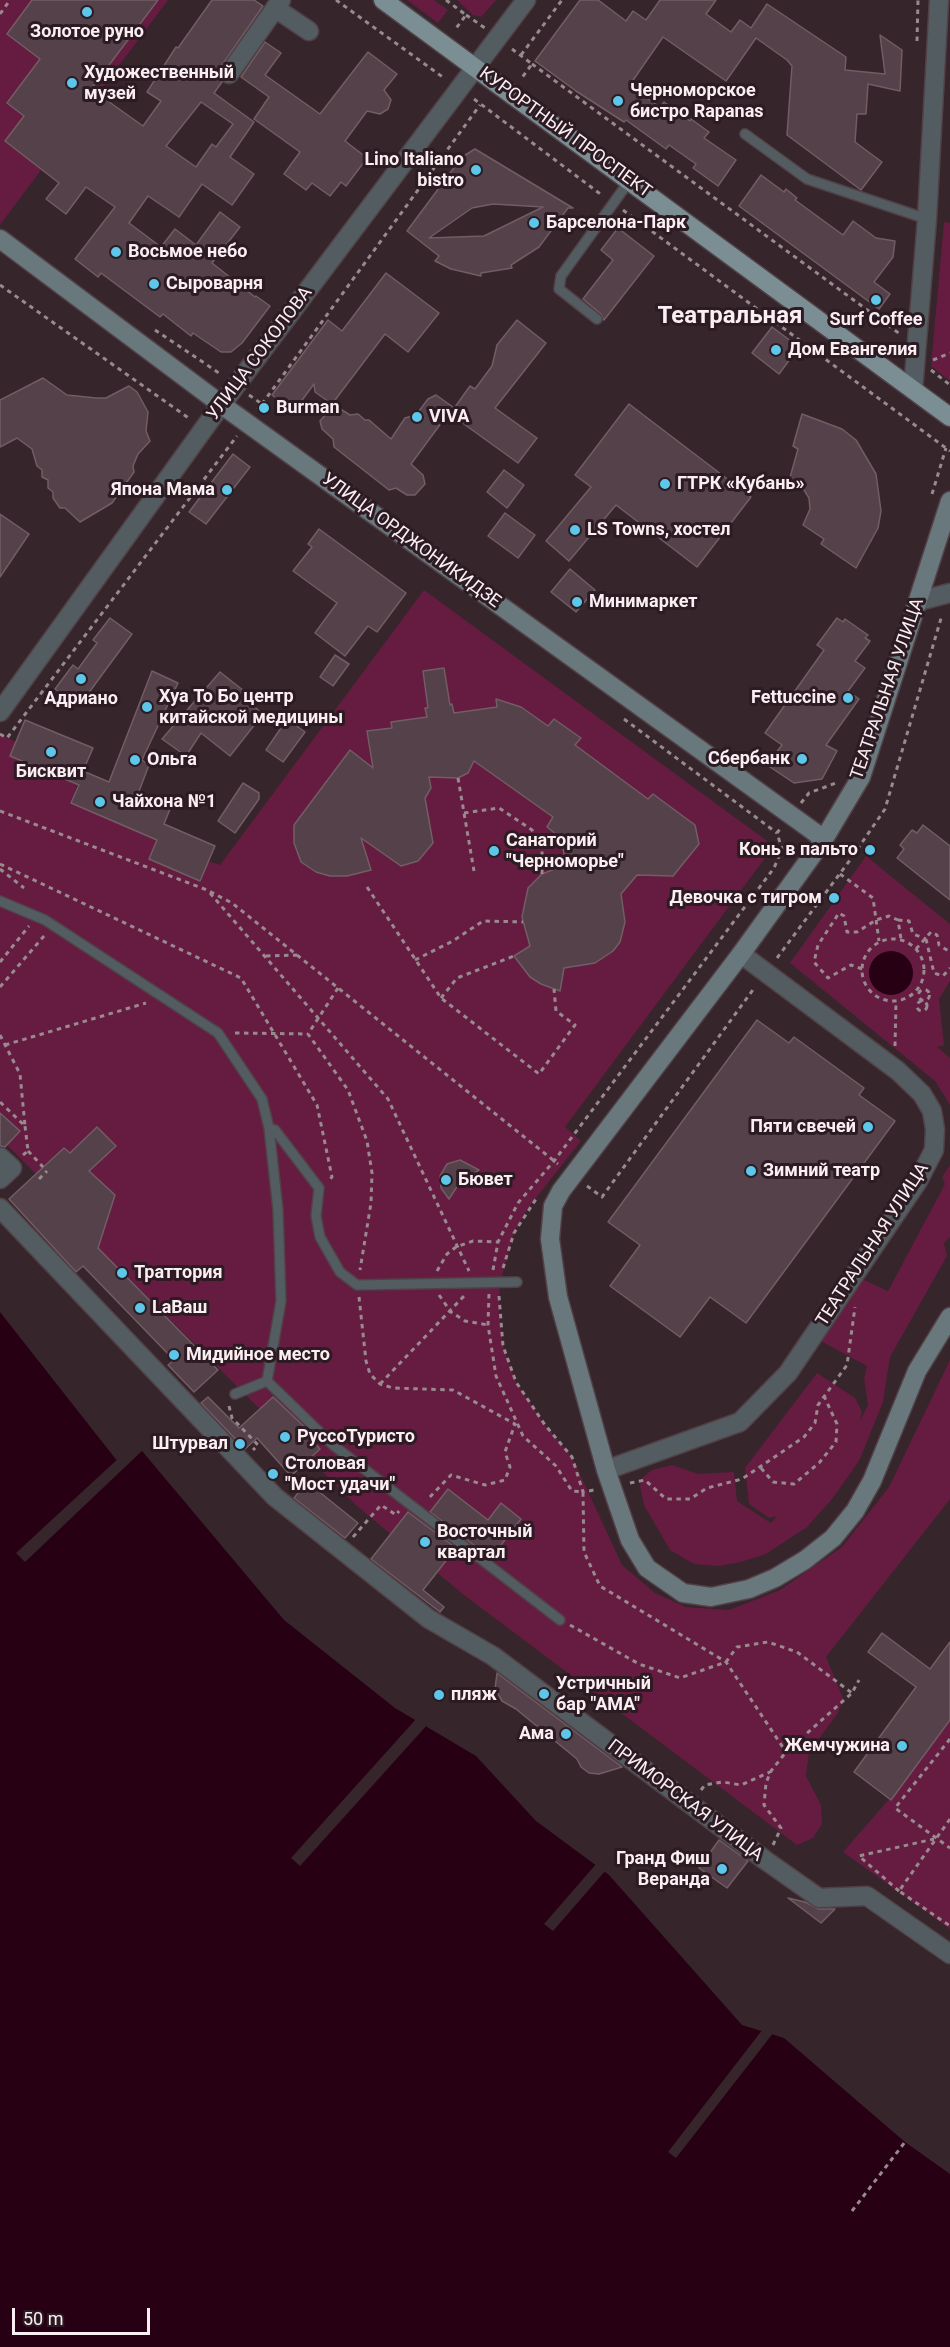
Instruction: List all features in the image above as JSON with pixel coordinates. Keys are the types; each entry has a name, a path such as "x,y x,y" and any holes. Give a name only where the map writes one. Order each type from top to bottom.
{"main road":[{"name":"КУРОРТНЫЙ ПРОСПЕКТ","path":"383,0 950,417"},
{"name":"УЛИЦА ОРДЖОНИКИДЗЕ","path":"0,239 222,405 824,839"},
{"name":"ТЕАТРАЛЬНАЯ УЛИЦА","path":"609,1478 558,1297 550,1239 554,1206 568,1171 741,954 824,839 861,777 950,501"},
{"path":"609,1478 636,1554 647,1568 683,1593 711,1597 728,1596 776,1578 805,1560 833,1538 855,1511 872,1481 917,1371 950,1317"}],"street":[{"name":"УЛИЦА СОКОЛОВА","path":"0,712 222,405 526,0"},
{"path":"914,390 919,360 939,0"},
{"path":"229,74 278,4 309,31 302,26"},
{"path":"919,601 950,592"},
{"name":"ТЕАТРАЛЬНАЯ УЛИЦА","path":"609,1478 740,1422 745,1417 788,1373 918,1180 933,1150 935,1129 932,1111 922,1094 898,1071 741,954"},
{"name":"ПРИМОРСКАЯ УЛИЦА","path":"0,1208 275,1497 429,1619 494,1656 690,1805 819,1898 867,1896 950,1954"}],"lane":[{"path":"745,134 807,179 927,219"},
{"path":"597,319 559,289 561,276 630,180"},
{"path":"0,901 38,916 53,925 162,999 218,1033 262,1099 269,1128 278,1210 281,1301 267,1380"},
{"path":"269,1128 275,1130 319,1188 316,1216 320,1237 340,1272 357,1285 517,1282"},
{"path":"234,1394 267,1380"},
{"path":"267,1380 333,1445 560,1620"}],"path":[{"path":"0,14 10,0"},
{"path":"336,0 496,115 948,450 929,505"},
{"path":"521,55 562,0"},
{"path":"466,15 900,334 908,352 950,384"},
{"path":"496,115 532,64"},
{"path":"0,734 7,738 262,404 481,104"},
{"path":"0,285 190,420"},
{"path":"154,330 262,404"},
{"path":"919,360 950,353"},
{"path":"842,776 837,783 809,793 777,832 782,849 774,868 554,1161 518,1203 498,1242 495,1282 488,1325 496,1376 515,1424 523,1436 556,1466 572,1491 583,1492 609,1478 645,1480 666,1499 679,1501 690,1499 707,1488 742,1479 804,1437 815,1423 818,1405 847,1365 857,1296"},
{"path":"458,778 474,871"},
{"path":"464,813 499,808 532,830 542,850 542,874"},
{"path":"0,811 207,890 232,903 568,1171"},
{"path":"0,864 241,978 317,1104 332,1178 319,1188"},
{"path":"0,869 24,888"},
{"path":"840,874 873,898 879,941"},
{"path":"367,887 441,998 539,1074 575,1025 556,1011 554,988"},
{"path":"207,890 388,1099 475,1283 380,1384"},
{"path":"862,969 851,965 828,978 814,962 818,945 839,913 844,916 847,932 857,932 876,920 889,916 909,921 913,934 926,939"},
{"path":"0,962 38,916"},
{"path":"898,920 902,939"},
{"path":"416,960 453,941 483,921 523,922"},
{"path":"0,987 53,925"},
{"path":"916,949 931,932 937,935 939,945 950,952"},
{"path":"918,992 923,1001 929,997 928,992 922,990 918,992 896,1002 874,997 861,979 864,957 879,941 902,939 920,952 925,974 918,992"},
{"path":"926,939 934,973 943,976 950,968"},
{"path":"266,956 297,955"},
{"path":"441,998 457,978 514,956"},
{"path":"308,1034 338,988"},
{"path":"5,1045 162,999"},
{"path":"895,1048 896,1002"},
{"path":"218,1033 308,1034"},
{"path":"308,1034 348,1090 367,1141 372,1173 371,1203 357,1285 366,1361 370,1374 380,1384 393,1388 453,1390 515,1424"},
{"path":"0,1035 20,1074 28,1151 44,1167"},
{"path":"0,1102 26,1126"},
{"path":"4,1168 28,1151"},
{"path":"39,1179 47,1171"},
{"path":"543,1191 528,1208 514,1233 495,1282 503,1346 516,1382 545,1425 572,1457 583,1492 584,1552 600,1586 726,1662 786,1752"},
{"path":"456,1247 473,1241 498,1242"},
{"path":"760,1468 773,1482 794,1484 819,1463 836,1442 837,1424 824,1396"},
{"path":"342,1550 381,1505 396,1515 414,1493 426,1501 452,1475 485,1485 505,1480 510,1467 506,1452 515,1424"},
{"path":"560,1620 639,1664 680,1678 726,1662 737,1647 768,1642 797,1652 852,1693"},
{"path":"765,1860 782,1828 764,1805 766,1782 771,1771 786,1752 852,1693 859,1680"},
{"path":"950,1740 895,1808 950,1848"},
{"path":"690,1805 705,1785 723,1782 741,1785 771,1771"},
{"path":"899,1891 950,1819"},
{"path":"936,1839 859,1857 899,1891 950,1926"},
{"path":"852,2211 905,2142"}],"shaded area":[{"path":"0,0 168,0 0,225"},
{"path":"407,0 434,0 448,10 438,23"},
{"path":"457,0 496,0 481,17 473,15"},
{"path":"944,222 950,223 950,381 931,366"},
{"path":"424,590 774,846 565,1127 581,1141 528,1208 514,1233 500,1282 499,1310 503,1346 516,1382 545,1425 572,1457 622,1565 655,1593 686,1607 729,1610 780,1590 842,1547 889,1487 950,1360 950,1499 826,1657 843,1698 838,1713 809,1752 806,1776 821,1805 822,1824 813,1838 797,1845 464,1595 357,1506 90,1240 114,1195 64,1148 36,1174 7,1145 20,1131 0,1113 0,734 16,742 10,756 77,785 72,803 157,840 149,859 200,880 208,861 220,865"},
{"path":"866,856 950,924 950,981 939,999 944,1045 937,1047 950,1058 950,1105 935,1081 790,963"},
{"path":"891,951 906,958 913,973 906,988 891,995 876,988 869,973 876,958"},
{"path":"950,1165 950,1237 944,1243 947,1256 890,1357 883,1402 859,1461 832,1499 807,1527 766,1554 741,1562 719,1566 694,1564 670,1550 644,1505 640,1486 642,1478 652,1470 672,1465 698,1474 734,1472 737,1501 771,1523 777,1516 769,1518 749,1504 745,1468 817,1373 855,1398 862,1412 860,1421 868,1405 864,1378 867,1366 819,1340 860,1278 888,1291 945,1184 942,1177"},
{"path":"0,1312 118,1462 137,1445 284,1620 395,1708 476,1756 536,1821 609,1875 742,2025 784,2038 905,2142 950,2174 950,2347 0,2347"},
{"path":"950,1721 950,1929 843,1852 897,1790"}],"pier":[{"path":"135,1443 144,1449 25,1562 16,1553"},
{"path":"417,1718 428,1724 300,1866 291,1858"},
{"path":"597,1863 606,1870 553,1931 544,1924"},
{"path":"763,2029 774,2032 676,2158 668,2152"}],"building":[{"path":"32,0 158,0 91,89 143,126 161,101 147,92 176,47 178,48 212,0 254,0 263,6 220,68 218,74 222,82 214,93 254,122 230,157 254,174 232,205 202,184 179,217 148,196 129,223 161,247 175,229 196,245 220,212 240,227 212,263 270,306 242,343 231,352 221,352 193,333 191,336 163,314 160,317 101,273 98,277 75,259 115,207 86,187 66,214 46,199 59,183 5,141 24,116 7,103 40,59 7,34","holes":["201,102 233,124 216,147 212,144 196,167 166,146"]},
{"path":"580,0 598,0 626,21 633,11 646,20 660,0 716,0 706,14 731,32 740,20 751,28 767,4 846,57 845,70 885,74 880,35 902,50 900,91 868,84 866,114 857,114 855,142 882,162 861,190 787,135 792,66 756,38 726,81 663,37 629,86 660,107 664,102 690,121 691,119 709,132 704,138 736,160 718,186 693,168 696,164 669,145 666,149 626,120 624,122 576,91 535,61"},
{"path":"265,42 281,53 265,75 320,114 368,52 397,74 384,90 391,100 388,109 380,114 367,111 345,141 367,158 346,186 341,182 330,196 312,183 306,190 284,174 300,152 254,119 269,97 241,77"},
{"name":"Барселона-Парк","path":"475,149 573,208 568,208 539,247 511,265 512,268 481,273 481,276 451,269 435,261 439,256 407,231 462,157","holes":["493,204 543,207 484,236 429,238 472,208"]},
{"path":"761,175 784,192 786,189 797,198 795,200 843,235 853,221 876,238 895,241 893,257 874,282 890,294 879,309 739,206"},
{"path":"618,228 654,256 604,320 601,314 583,299 613,260 601,250"},
{"path":"386,273 439,313 408,352 385,334 332,404 315,392 314,384 294,411 272,395 328,320 342,331"},
{"path":"517,320 546,343 495,408 537,438 518,463 450,414 470,386 475,389 492,366 497,345"},
{"name":"Дом Евангелия","path":"772,327 799,347 779,374 752,353"},
{"path":"43,378 67,395 96,398 106,398 129,386 137,392 148,412 146,431 150,441 138,454 133,466 134,472 112,503 80,522 65,508 60,508 53,498 53,492 48,488 48,480 42,477 42,470 37,466 32,449 17,438 0,447 0,400"},
{"path":"436,395 453,407 411,464 423,475 425,484 415,495 407,495 396,488 389,490 334,447 333,439 322,429 320,421 334,405 350,415 358,414 365,420 369,420 391,439 405,418 416,415 428,399"},
{"path":"629,404 751,497 697,567 616,505 569,561 546,541 591,487 575,475"},
{"path":"802,414 842,429 856,440 876,474 881,511 878,528 856,568 821,544 824,539 803,525 810,509 809,498 804,490 789,481 798,449 793,446"},
{"path":"233,454 250,467 206,524 189,512"},
{"path":"504,470 524,485 507,508 487,492"},
{"path":"505,513 535,535 518,558 488,536"},
{"path":"0,514 29,534 0,577"},
{"path":"319,529 406,593 377,632 368,626 345,656 315,633 337,603 293,571 312,547 308,544"},
{"path":"570,569 595,590 576,612 551,592"},
{"name":"Адриано","path":"110,618 132,634 79,706 55,689 73,665 78,669 97,643 93,640"},
{"path":"837,618 843,622 845,619 868,635 865,638 870,641 855,661 865,668 848,691 859,699 826,745 837,751 822,779 794,783 767,765 782,745 765,733 824,650 817,645"},
{"path":"335,655 349,664 333,686 320,677"},
{"path":"444,668 450,705 452,704 454,713 497,707 496,699 521,707 548,726 554,719 581,738 575,745 648,799 653,794 695,825 699,844 673,876 637,875 621,894 625,922 620,942 613,951 595,963 564,968 560,991 530,977 514,956 530,946 522,917 528,888 542,874 565,865 562,839 547,827 553,817 474,761 468,773 458,778 429,777 431,788 425,798 433,843 418,861 401,866 361,838 371,870 347,876 330,876 316,872 301,862 294,843 294,825 350,750 373,768 367,731 392,728 391,722 427,717 423,671"},
{"path":"152,671 178,683 142,760 149,765 138,794 170,809 164,824 215,846 200,881 149,859 157,840 71,803 79,785 10,756 25,720 93,748 83,771 109,782"},
{"path":"220,672 244,691 240,695 263,714 230,756 201,733 186,756 162,739"},
{"path":"287,719 305,732 283,762 266,750"},
{"path":"243,783 259,793 259,799 235,833 218,821"},
{"path":"923,825 950,846 950,900 897,858 904,849 900,845 912,830 917,833"},
{"name":"Зимний театр","path":"757,1020 789,1043 794,1037 864,1088 859,1095 895,1121 746,1323 710,1297 680,1337 610,1286 640,1245 608,1222"},
{"path":"0,1113 20,1131 5,1147 0,1146"},
{"path":"97,1127 116,1146 89,1171 115,1195 98,1248 218,1370 194,1392 168,1365 174,1360 83,1266 76,1272 9,1199 64,1148 70,1153"},
{"name":"Бювет","path":"460,1160 479,1170 460,1182 449,1199 441,1188 440,1176 447,1164"},
{"name":"РуссоТуристо","path":"208,1397 239,1428 273,1397 314,1436 311,1439 320,1449 291,1476 257,1438 245,1449 201,1403"},
{"path":"307,1482 358,1523 345,1538 294,1498"},
{"path":"448,1489 488,1520 501,1503 521,1519 491,1558 430,1512"},
{"path":"408,1512 456,1548 423,1590 444,1607 440,1612 371,1559"},
{"name":"Жемчужина","path":"882,1633 930,1669 950,1642 950,1720 891,1800 854,1772 916,1687 868,1652"},
{"name":"Ама","path":"497,1673 622,1767 599,1774 589,1773 581,1767 577,1759 516,1709 502,1701 495,1689"},
{"path":"719,1840 748,1861 727,1888 699,1868"},
{"path":"788,1898 805,1902 819,1909 835,1909 821,1923"}],"place":[{"name":"Золотое руно","path":"87,12"},
{"name":"Художественный музей","path":"72,83"},
{"name":"Черноморское бистро Rapanas","path":"618,101"},
{"name":"Lino Italiano bistro","path":"476,170"},
{"name":"Барселона-Парк","path":"534,223"},
{"name":"Восьмое небо","path":"116,252"},
{"name":"Сыроварня","path":"154,284"},
{"name":"Surf Coffee","path":"876,300"},
{"name":"Дом Евангелия","path":"776,350"},
{"name":"Burman","path":"264,408"},
{"name":"VIVA","path":"417,417"},
{"name":"ГТРК «Кубань»","path":"665,484"},
{"name":"Япона Мама","path":"227,490"},
{"name":"LS Towns, хостел","path":"575,530"},
{"name":"Минимаркет","path":"577,602"},
{"name":"Адриано","path":"81,679"},
{"name":"Fettuccine","path":"848,698"},
{"name":"Хуа То Бо центр китайской медицины","path":"147,707"},
{"name":"Бисквит","path":"51,752"},
{"name":"Сбербанк","path":"802,759"},
{"name":"Ольга","path":"135,760"},
{"name":"Чайхона №1","path":"100,802"},
{"name":"Конь в пальто","path":"870,850"},
{"name":"Санаторий \"Черноморье\"","path":"494,851"},
{"name":"Девочка с тигром","path":"834,898"},
{"name":"Пяти свечей","path":"868,1127"},
{"name":"Зимний театр","path":"751,1171"},
{"name":"Бювет","path":"446,1180"},
{"name":"Траттория","path":"122,1273"},
{"name":"LaВаш","path":"140,1308"},
{"name":"Мидийное место","path":"174,1355"},
{"name":"РуссоТуристо","path":"285,1437"},
{"name":"Штурвал","path":"240,1444"},
{"name":"Столовая \"Мост удачи\"","path":"273,1474"},
{"name":"Восточный квартал","path":"425,1542"},
{"name":"Устричный бар \"АМА\"","path":"544,1694"},
{"name":"пляж","path":"439,1695"},
{"name":"Ама","path":"566,1734"},
{"name":"Жемчужина","path":"902,1746"},
{"name":"Гранд Фиш Веранда","path":"722,1869"}],"district":[{"name":"Театральная","path":"730,317"}]}
